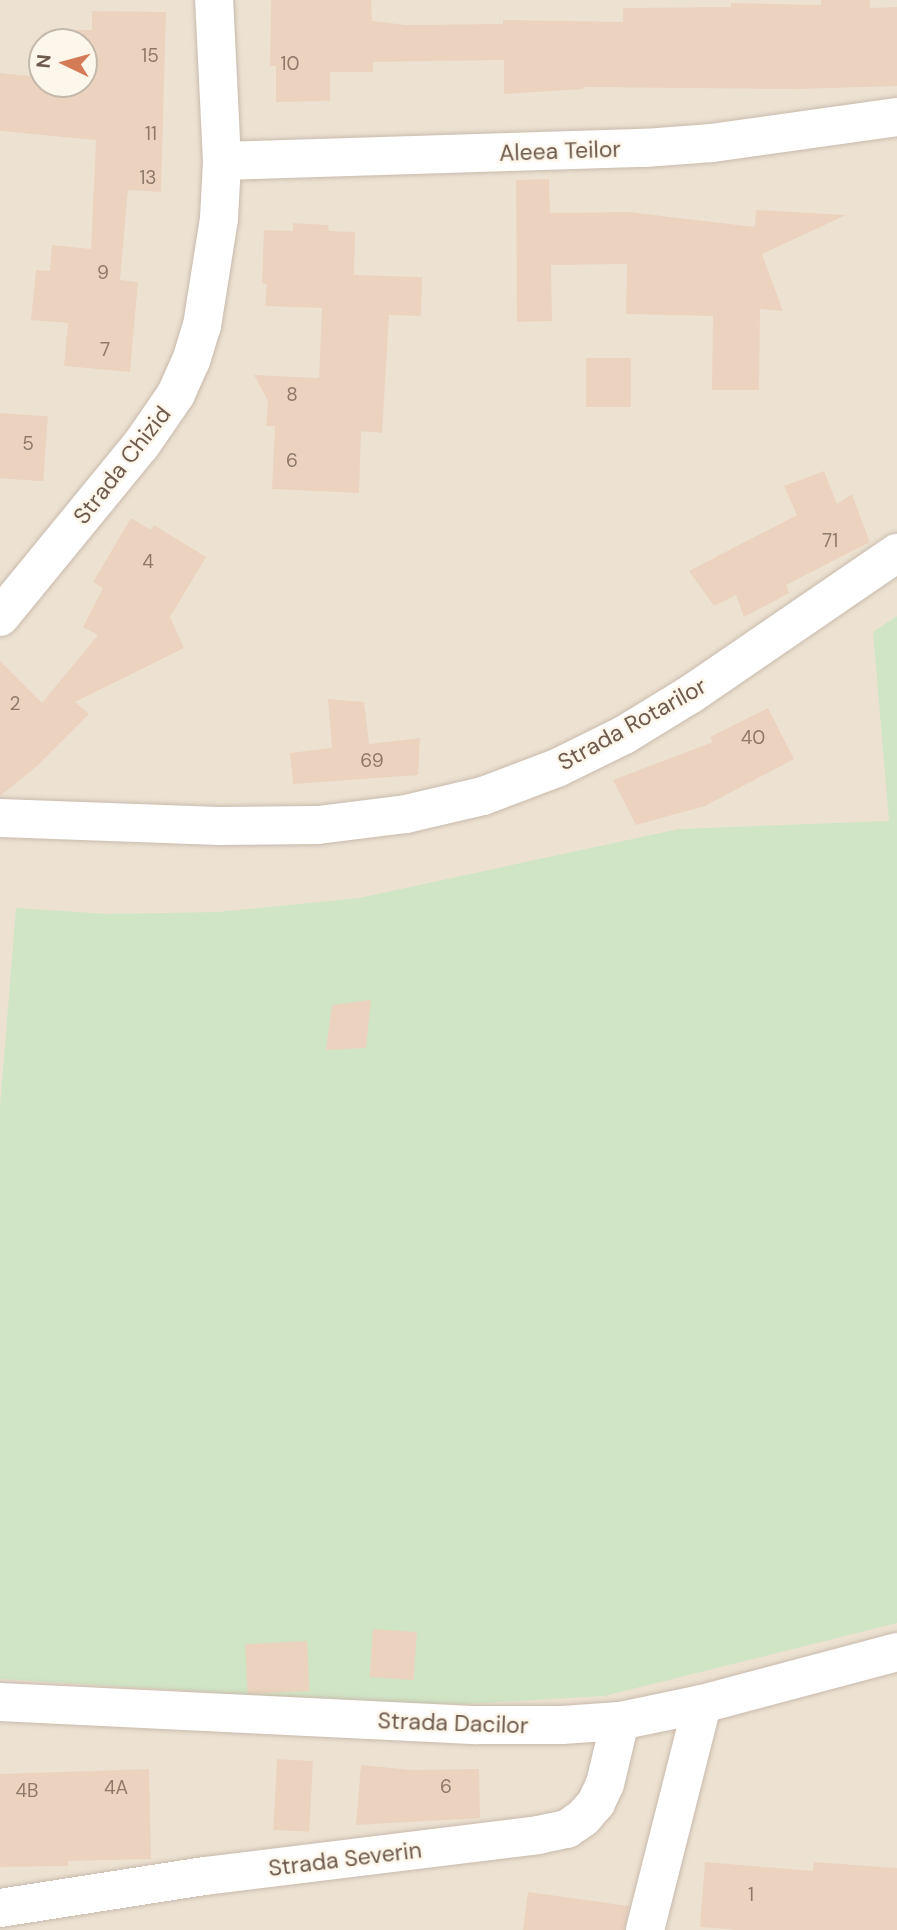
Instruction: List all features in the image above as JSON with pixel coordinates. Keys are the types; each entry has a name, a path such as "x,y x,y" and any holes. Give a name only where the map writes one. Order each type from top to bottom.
{"street":[{"name":"Strada Chizid","path":"0,617 141,445 176,394 202,326 213,272 222,161 214,0"},
{"name":"Aleea Teilor","path":"222,161 645,148 712,143 897,117"},
{"name":"Strada Rotarilor","path":"0,817 219,826 318,825 405,814 483,796 557,768 624,735 691,694 897,553"},
{"name":"Strada Dacilor","path":"0,1702 477,1726 620,1721 702,1704 897,1652"},
{"path":"645,1930 702,1704"},
{"name":"Strada Severin","path":"0,1908 205,1876 538,1835 567,1829 583,1818 596,1803 605,1784 620,1721"}],"shaded area":[{"path":"0,0 897,0 897,1930 0,1930"}],"green space":[{"path":"897,616 897,1623 604,1696 464,1704 352,1701 0,1679 0,1107 16,908 109,914 218,912 359,898 679,829 889,821 873,632"}],"building":[{"path":"271,0 371,0 372,21 406,25 503,24 503,20 623,22 623,8 731,7 731,3 821,5 821,0 870,0 870,8 897,7 897,86 799,89 583,87 504,94 504,60 373,62 373,72 330,72 330,101 276,102 276,66 270,66"},
{"path":"92,11 166,12 161,192 128,190 120,280 138,282 130,372 64,366 68,323 31,320 36,270 50,271 52,245 91,249 96,140 0,131 0,73 28,76 28,98 98,98 98,28 92,28"},
{"path":"549,179 550,213 628,212 755,227 756,210 846,215 762,254 783,311 760,309 759,390 712,390 713,316 626,314 627,264 551,265 552,321 517,322 516,180"},
{"path":"293,223 328,225 329,231 355,232 354,275 422,277 421,316 389,315 382,433 361,431 359,493 272,489 275,426 266,426 268,401 254,375 319,378 322,308 265,306 267,284 262,283 264,230 293,231"},
{"path":"586,358 631,358 631,407 586,407"},
{"path":"0,413 48,416 43,481 0,478"},
{"path":"824,471 837,504 852,494 870,542 786,585 789,593 744,617 736,595 714,606 689,571 797,515 784,486"},
{"path":"131,518 151,530 154,525 206,557 170,617 184,648 75,702 89,714 37,766 0,796 0,661 42,703 98,635 83,627 103,588 93,582"},
{"path":"328,699 364,702 369,744 420,738 418,775 293,784 290,753 332,748"},
{"path":"768,708 794,759 705,806 636,825 613,780 713,742 710,737"},
{"path":"371,1000 366,1048 326,1050 332,1005"},
{"path":"373,1629 417,1632 414,1680 370,1677"},
{"path":"307,1641 310,1691 248,1694 245,1644"},
{"path":"277,1759 313,1761 309,1832 273,1830"},
{"path":"361,1765 412,1770 479,1769 480,1818 356,1825"},
{"path":"149,1769 151,1859 68,1861 68,1866 0,1867 0,1774"},
{"path":"705,1862 813,1871 814,1862 897,1868 897,1930 738,1930 700,1927"},
{"path":"528,1892 629,1906 624,1930 523,1930"}]}
